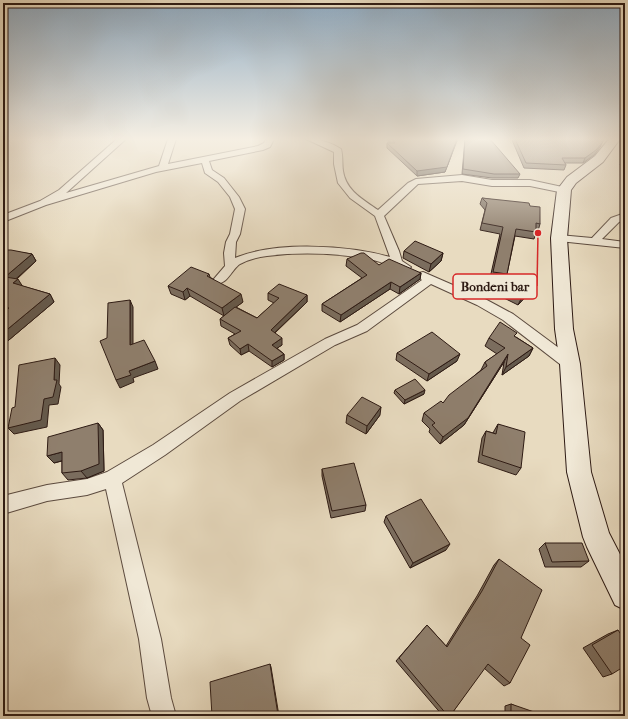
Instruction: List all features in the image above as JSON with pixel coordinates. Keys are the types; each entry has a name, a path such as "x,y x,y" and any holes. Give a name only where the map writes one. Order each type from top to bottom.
{"street":[{"path":"43,203 62,192 84,173"},
{"path":"3,219 43,203 147,173"},
{"path":"210,173 221,180 234,197 240,210 229,253 231,266"},
{"path":"339,173 344,188 360,203 378,215 394,251 397,263"},
{"path":"581,173 571,180 564,190 559,238 564,329 570,364 579,472 597,537 625,595"},
{"path":"378,215 416,182 462,178 492,183 530,183 564,190"},
{"path":"595,241 615,220 625,216"},
{"path":"559,238 625,245"},
{"path":"219,280 236,262 253,256 279,251 296,250 381,257 481,302 508,317 570,364"},
{"path":"3,505 47,493 87,487 112,479 159,450 235,397 330,342 362,328 431,279"},
{"path":"112,479 128,538 150,639 159,698 164,716"}],"building":[{"path":"485,173 519,173 520,174"},
{"path":"482,198 529,203 530,206 540,207 540,224 536,223 536,232 516,229 507,274 493,272 503,227 482,223 487,203"},
{"path":"415,241 443,253 431,264 404,251"},
{"path":"3,250 32,254 5,277 18,279 13,283 50,294 3,333 3,313 9,308 3,306 8,302 3,301"},
{"path":"364,253 379,265 389,259 421,273 400,287 391,282 341,315 322,304 367,275 347,259"},
{"path":"191,267 209,274 207,276 241,294 222,308 187,288 183,292 168,286"},
{"path":"279,284 307,295 271,330 282,338 272,345 284,354 272,361 248,344 240,349 228,338 241,331 220,319 235,307 257,318 279,298 268,293"},
{"path":"130,300 130,345 144,340 155,361 129,371 131,375 116,380 100,341 107,338 108,303"},
{"path":"500,322 517,333 514,336 533,348 506,367 508,354 468,418 443,437 432,425 435,423 424,413 441,401 443,403 449,395 487,366 485,362 505,348 489,338"},
{"path":"432,332 460,354 429,374 397,353"},
{"path":"55,358 54,380 57,380 53,397 44,399 41,420 8,428 12,408 15,407 19,365"},
{"path":"415,379 425,390 405,400 395,390"},
{"path":"362,397 381,407 367,426 347,415"},
{"path":"98,423 99,464 81,471 62,473 62,452 47,456 48,437"},
{"path":"498,424 525,432 521,468 482,455 486,431 496,434"},
{"path":"354,463 366,505 332,511 322,469"},
{"path":"421,499 450,544 413,563 386,516"},
{"path":"545,543 582,543 589,561 552,562"},
{"path":"499,559 542,590 521,638 530,645 510,683 488,664 450,716 448,716 399,658 427,625 447,647 482,591"},
{"path":"618,630 625,640 625,666 612,674 592,645"},
{"path":"270,664 278,715 212,716 210,682"},
{"path":"511,704 537,713 537,716 511,716"}],"place":[{"name":"Bondeni bar","path":"538,233"}]}
